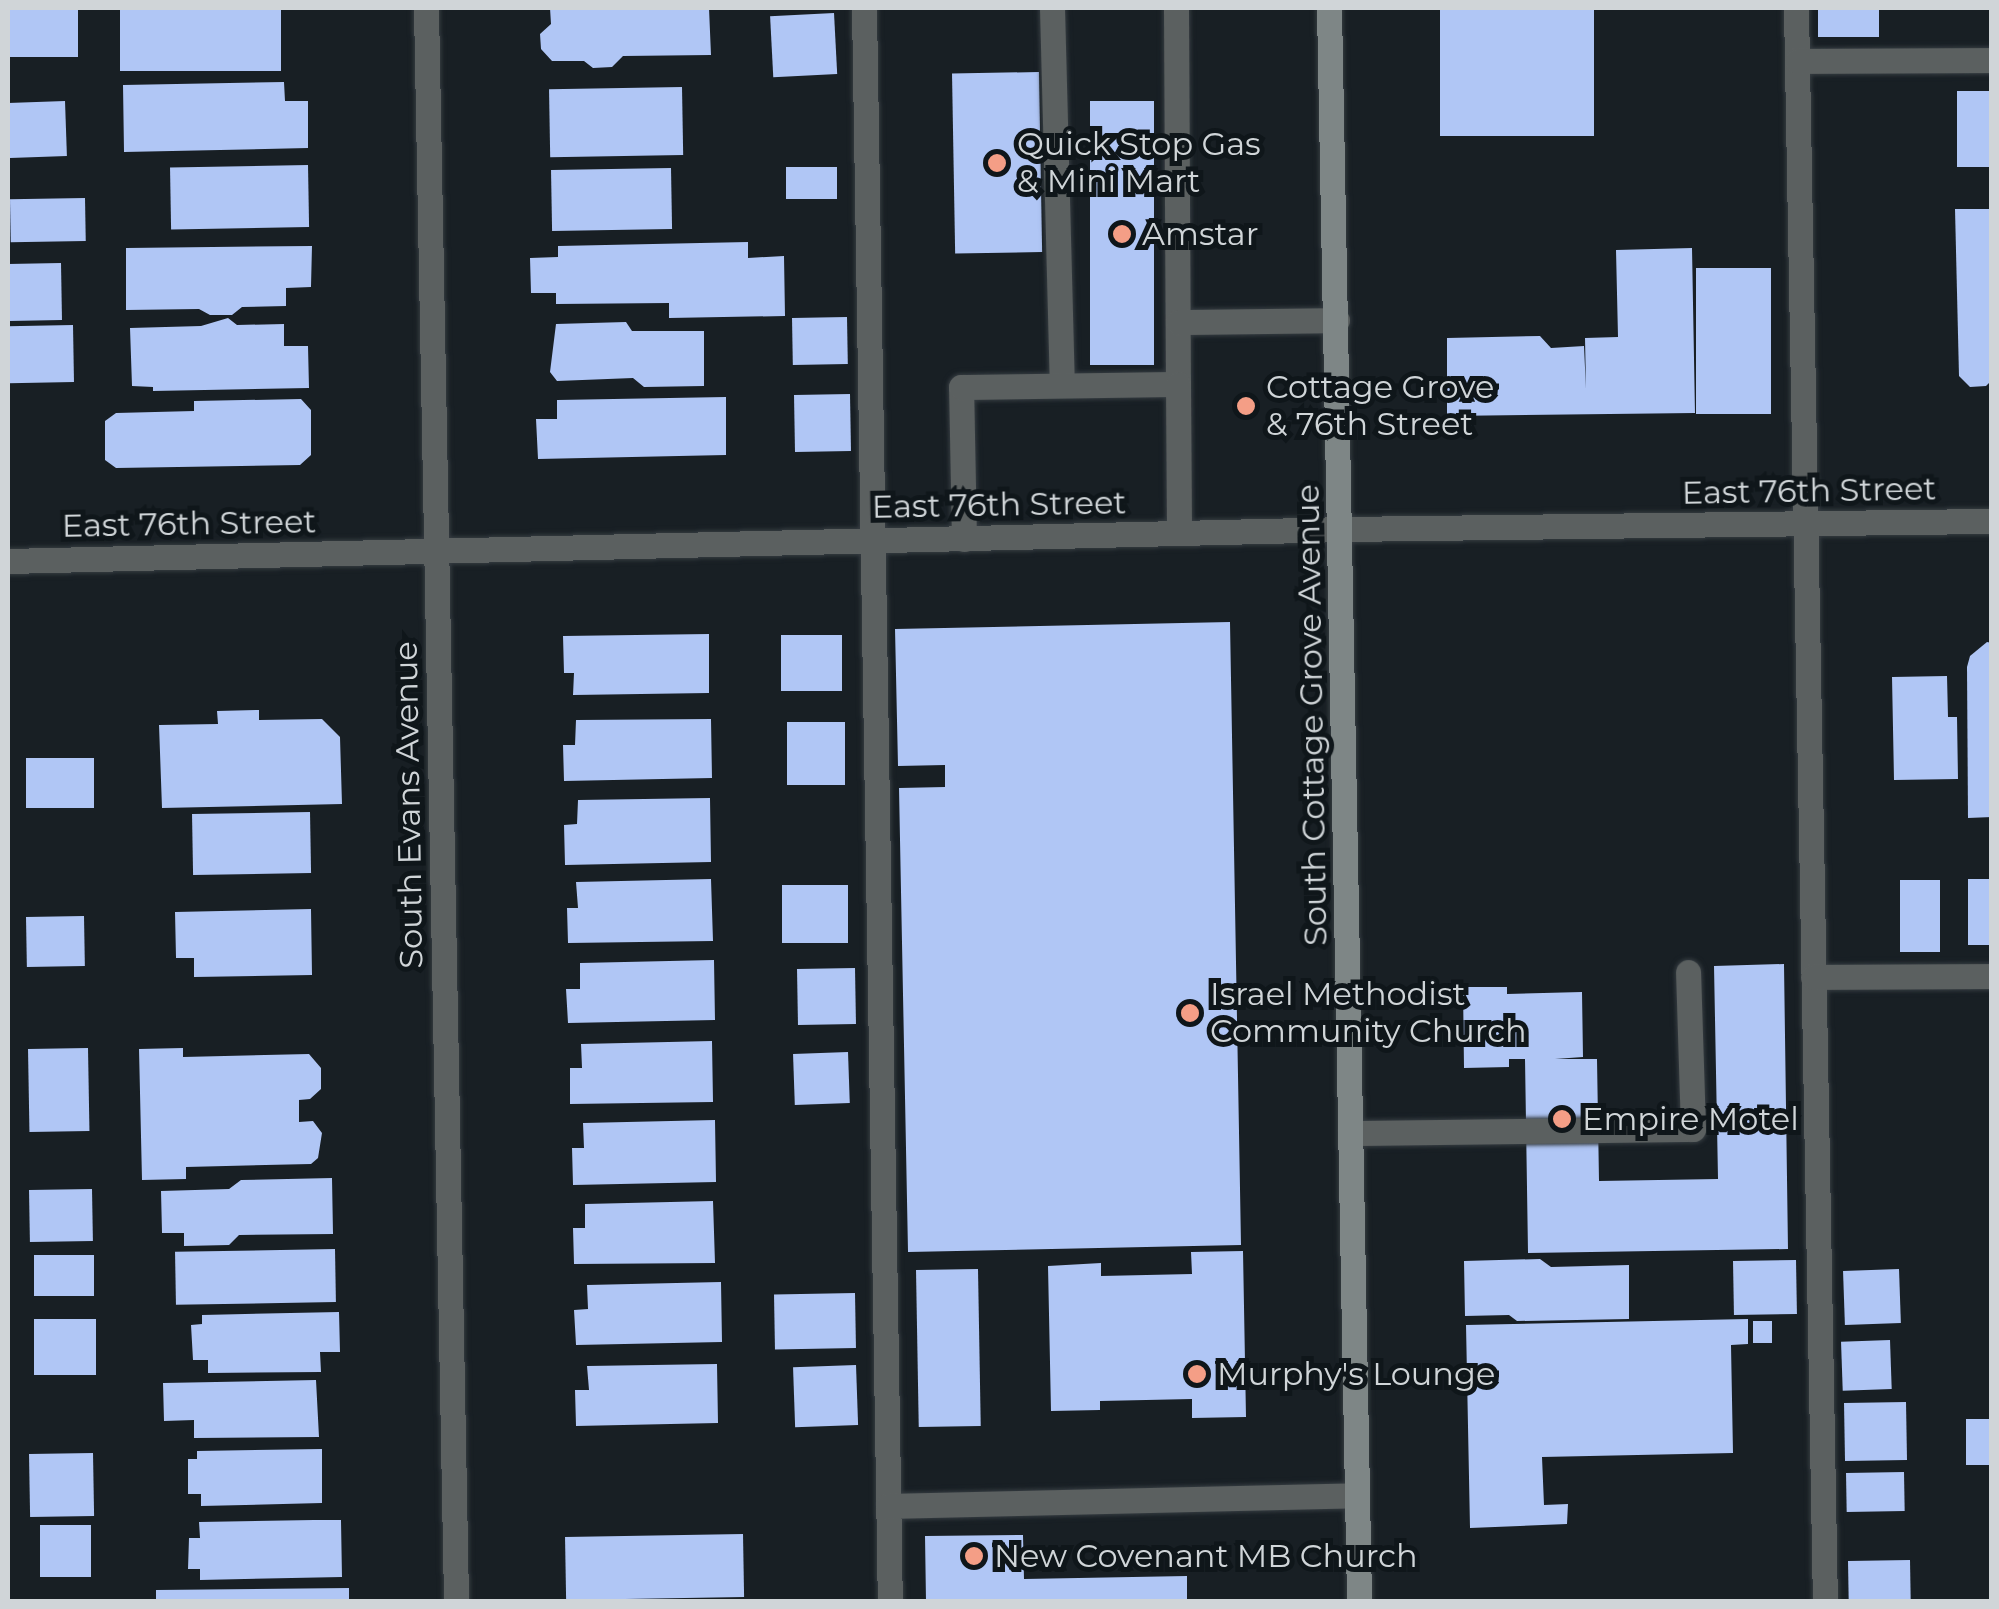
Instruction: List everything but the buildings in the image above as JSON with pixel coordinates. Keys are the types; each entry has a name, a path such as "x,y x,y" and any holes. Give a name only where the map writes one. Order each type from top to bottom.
{"main road":[{"name":"South Cottage Grove Avenue","path":"1330,8 1359,1602"}],"street":[{"name":"South Evans Avenue","path":"426,8 456,1602"},
{"path":"864,8 890,1602"},
{"path":"1052,8 1062,385"},
{"path":"1176,8 1179,533"},
{"path":"1796,8 1825,1602"},
{"path":"1796,61 1992,60"},
{"path":"1178,322 1337,320"},
{"path":"964,539 962,387 1178,384"},
{"name":"East 76th Street","path":"8,561 1342,529 1992,521"},
{"path":"1350,1133 1693,1129 1688,972"},
{"path":"1813,977 1992,976"},
{"path":"888,1506 1357,1495"}],"place":[{"name":"Quick Stop Gas & Mini Mart","path":"997,163"},
{"name":"Amstar","path":"1122,234"},
{"name":"Cottage Grove & 76th Street","path":"1246,406"},
{"name":"Israel Methodist Community Church","path":"1190,1013"},
{"name":"Empire Motel","path":"1562,1119"},
{"name":"Murphy's Lounge","path":"1197,1374"},
{"name":"New Covenant MB Church","path":"974,1556"}]}
